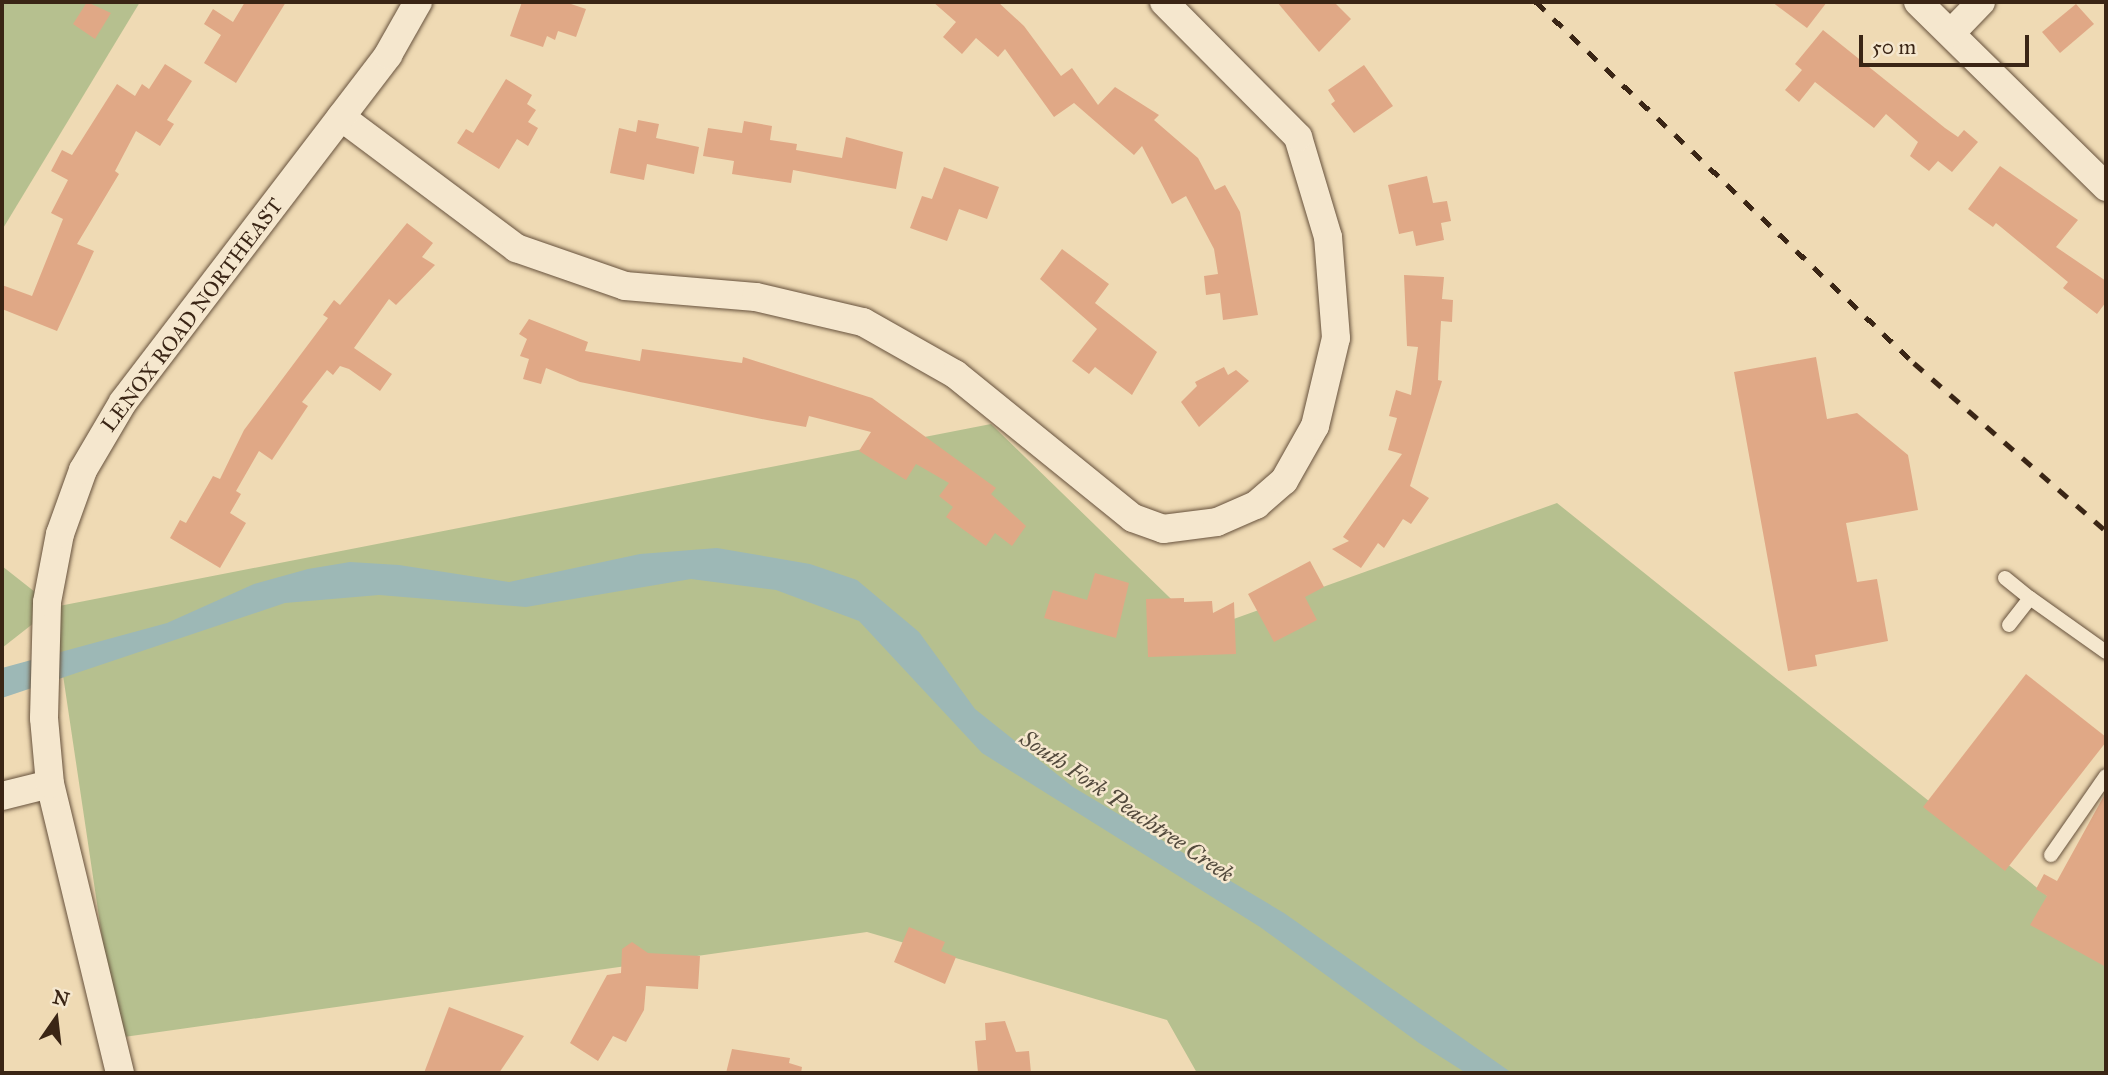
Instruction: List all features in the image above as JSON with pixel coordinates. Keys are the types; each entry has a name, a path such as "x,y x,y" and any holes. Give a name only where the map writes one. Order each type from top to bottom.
{"street":[{"name":"LENOX ROAD NORTHEAST","path":"120,1073 50,784 45,689 47,615 60,534 100,439 388,54 418,2"},
{"path":"341,117 481,226 526,253 625,285 756,296 863,322 955,374 1133,518 1163,529 1217,522 1256,505 1284,481 1315,426 1336,338 1328,237 1298,137 1164,2"},
{"path":"1918,2 2106,187"},
{"path":"1951,33 1981,2"},
{"path":"2,796 50,784"}],"lane":[{"path":"2005,578 2106,652"},
{"path":"2009,625 2030,598"},
{"path":"2051,855 2106,776"}],"green space":[{"path":"2,2 140,2 2,230"},
{"path":"991,424 1203,630 1557,503 2106,943 2106,1073 1197,1073 1167,1020 867,932 117,1038 53,608 2,648 2,566 54,607"}],"water":[{"path":"717,548 810,564 857,580 919,632 975,709 1073,787 1284,913 1512,1073 1466,1073 1419,1043 1260,927 982,753 859,621 776,590 691,579 526,607 379,595 285,603 2,698 2,668 167,623 254,584 308,569 350,562 399,565 509,582 640,554"}],"building":[{"path":"87,2 111,13 95,39 73,24"},
{"path":"245,2 286,2 236,83 204,63 221,35 204,24 213,9 233,22"},
{"path":"522,2 565,2 586,9 576,37 558,31 555,40 547,36 543,47 510,36"},
{"path":"933,2 998,2 1024,26 1061,76 1072,68 1098,105 1115,87 1159,115 1154,120 1198,158 1215,190 1225,185 1240,212 1258,315 1223,320 1220,293 1206,295 1204,276 1218,274 1214,249 1186,196 1172,204 1142,146 1134,155 1074,103 1054,117 1005,49 998,57 976,38 962,54 943,37 956,22"},
{"path":"1277,2 1334,2 1351,19 1319,52"},
{"path":"1772,2 1827,2 1807,28"},
{"path":"2076,4 2094,24 2060,53 2042,32"},
{"path":"1823,30 1945,128 1958,137 1964,130 1978,142 1952,172 1938,161 1929,171 1910,156 1918,142 1886,114 1874,128 1815,82 1799,102 1785,90 1802,70 1795,64"},
{"path":"165,64 192,81 167,120 174,124 160,146 136,131 115,171 119,174 77,244 94,251 57,331 2,309 2,285 32,296 63,219 51,213 68,180 51,171 62,150 72,155 117,84 135,96 142,84 149,89"},
{"path":"1364,65 1393,106 1354,133 1331,104 1335,101 1328,90"},
{"path":"506,79 532,95 527,104 536,110 528,122 538,128 528,146 517,139 499,169 457,143 466,129 473,133"},
{"path":"638,120 659,124 656,138 699,147 694,174 647,164 644,180 610,173 619,128 636,132"},
{"path":"744,121 772,126 770,140 797,144 796,150 842,158 846,137 903,152 896,189 793,170 791,183 732,174 734,161 703,156 708,128 742,133"},
{"path":"2000,166 2078,220 2056,247 2106,281 2106,302 2097,314 2063,288 2068,282 1996,223 1993,227 1968,209"},
{"path":"944,167 999,187 987,219 959,209 947,241 910,228 922,196 932,199"},
{"path":"1427,176 1433,203 1447,201 1451,221 1441,223 1444,240 1416,246 1413,231 1399,234 1388,185"},
{"path":"407,223 433,243 422,257 435,265 396,305 389,299 354,348 392,374 380,391 349,369 340,366 333,375 327,370 302,402 308,406 272,460 259,451 236,491 241,494 230,513 246,523 220,568 170,538 180,520 186,523 213,476 220,479 244,430 328,318 323,315 334,300 340,305"},
{"path":"1062,249 1109,284 1095,303 1157,352 1132,395 1095,367 1089,374 1072,361 1097,329 1040,279"},
{"path":"1404,275 1444,277 1442,299 1453,300 1452,322 1441,321 1438,380 1442,381 1410,486 1429,498 1411,524 1403,519 1384,548 1378,543 1361,568 1332,549 1349,541 1343,537 1402,454 1388,450 1397,418 1389,416 1396,390 1411,395 1418,347 1407,346"},
{"path":"529,319 588,342 585,351 640,361 642,349 742,363 743,357 872,398 996,488 991,494 1026,526 1012,546 995,533 986,546 946,517 953,507 939,496 949,483 916,464 906,480 859,451 871,432 809,416 806,427 767,420 580,382 546,368 541,384 523,379 529,359 520,356 527,339 519,334"},
{"path":"1816,357 1827,419 1857,413 1908,455 1918,510 1846,523 1857,582 1877,579 1888,641 1815,655 1817,666 1788,671 1734,372"},
{"path":"1224,367 1228,375 1236,370 1249,381 1199,427 1181,402 1197,386 1195,382"},
{"path":"1310,561 1324,587 1305,597 1317,620 1274,642 1248,594"},
{"path":"1095,573 1129,583 1116,638 1044,618 1053,590 1087,600"},
{"path":"1184,598 1184,602 1212,601 1213,613 1234,602 1236,654 1148,657 1146,599"},
{"path":"2026,674 2106,737 2106,742 2005,871 1923,807"},
{"path":"2106,792 2106,967 2030,925 2047,896 2036,889 2044,874 2057,881"},
{"path":"909,927 945,942 941,951 956,957 945,984 894,962"},
{"path":"632,942 648,953 700,956 698,989 646,986 644,1010 626,1042 613,1036 598,1061 570,1043 607,975 621,973 622,949"},
{"path":"449,1007 524,1036 499,1073 424,1073"},
{"path":"1005,1021 1016,1052 1029,1051 1031,1073 978,1073 975,1041 986,1040 985,1023"},
{"path":"732,1049 790,1058 789,1063 802,1067 801,1073 726,1073"}],"railway":[{"path":"1536,2 1914,363 2106,531"}],"water label":[{"name":"South Fork Peachtree Creek","path":"1127,806"}]}
